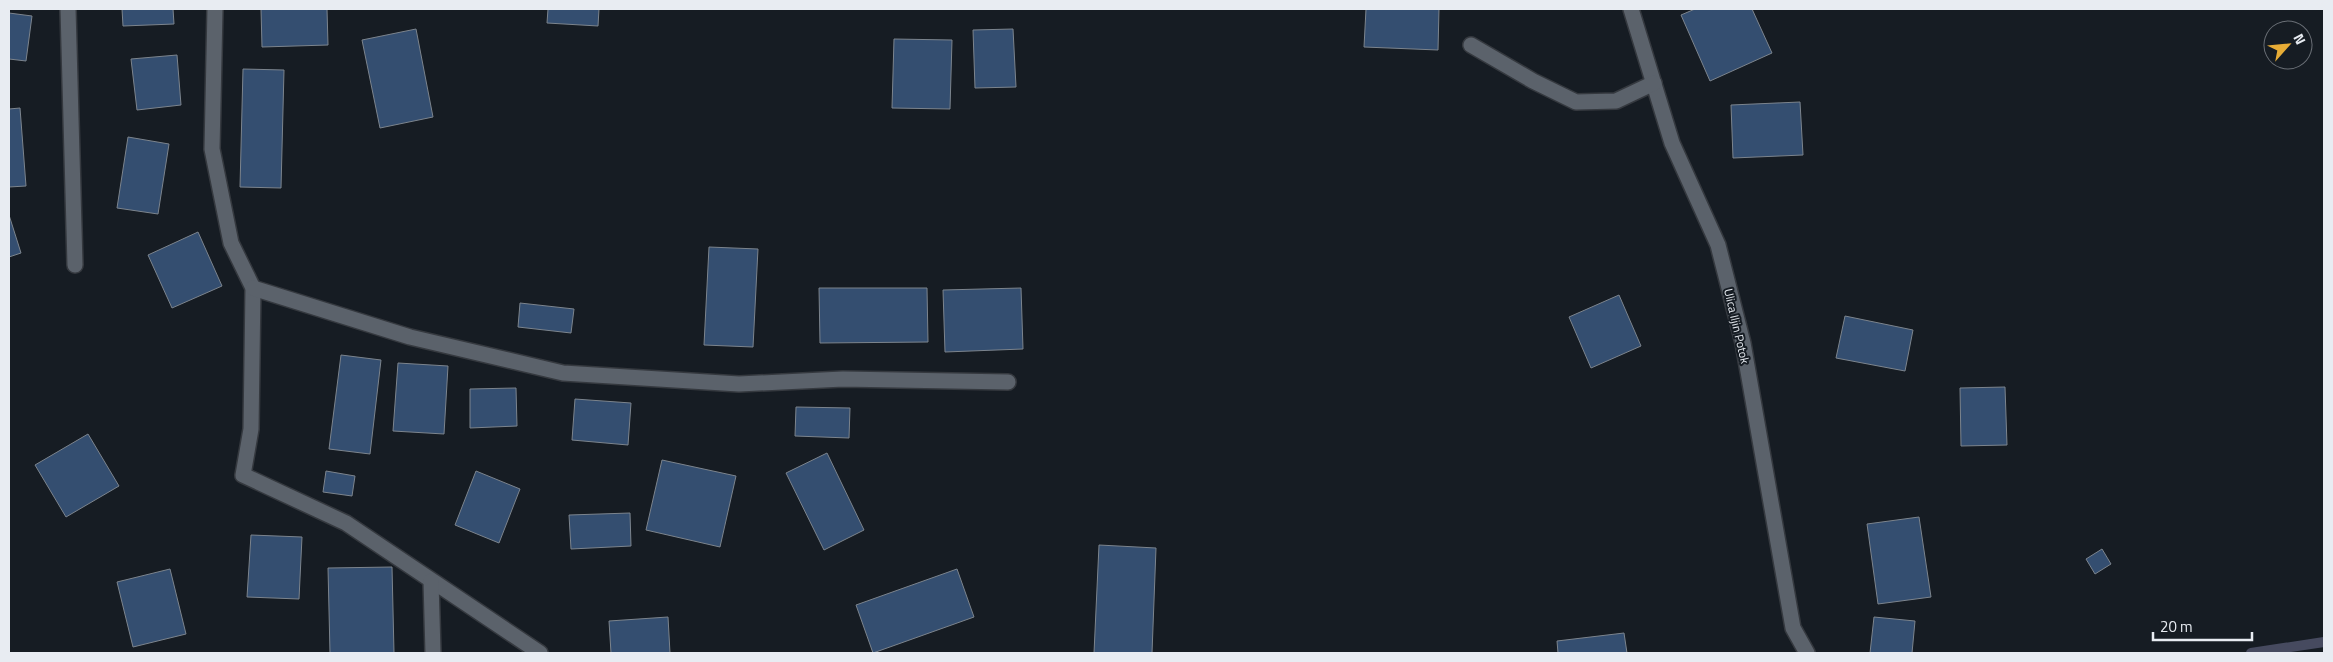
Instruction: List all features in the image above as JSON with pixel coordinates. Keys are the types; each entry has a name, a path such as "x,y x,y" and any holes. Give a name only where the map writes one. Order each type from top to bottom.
{"street":[{"path":"68,9 75,265"},
{"path":"215,9 212,149 231,242 253,288 251,429 243,475 346,523 540,653"},
{"name":"Ulica Iljin Potok","path":"1631,9 1672,143 1718,245 1743,343 1792,628 1807,653"},
{"path":"1472,45 1533,81 1576,102 1616,101 1654,82"},
{"path":"253,288 410,337 563,373 739,384 844,379 1008,382"},
{"path":"431,581 432,653"}],"building":[{"path":"122,9 173,9 174,24 123,26"},
{"path":"261,9 327,9 328,45 262,47"},
{"path":"548,9 599,9 598,26 547,23"},
{"path":"1366,9 1439,9 1438,50 1364,47"},
{"path":"1695,9 1752,9 1772,53 1710,81 1681,15"},
{"path":"9,13 32,16 26,61 9,59"},
{"path":"416,29 433,117 380,128 362,40"},
{"path":"1013,29 1016,87 975,88 973,30"},
{"path":"894,39 952,40 950,109 892,108"},
{"path":"177,55 181,105 137,110 131,59"},
{"path":"243,69 284,70 281,188 240,187"},
{"path":"1800,102 1803,155 1733,158 1731,105"},
{"path":"20,108 26,186 9,187 9,109"},
{"path":"128,137 169,144 158,214 117,208"},
{"path":"9,215 21,253 9,257"},
{"path":"198,232 222,286 172,308 148,255"},
{"path":"709,247 758,249 753,347 704,345"},
{"path":"819,288 927,288 928,342 820,343"},
{"path":"1021,288 1023,349 945,352 943,290"},
{"path":"1619,295 1641,346 1591,368 1569,317"},
{"path":"520,303 574,309 571,333 518,327"},
{"path":"1845,316 1913,330 1905,371 1836,358"},
{"path":"341,355 381,360 370,454 329,449"},
{"path":"398,363 448,366 444,434 393,431"},
{"path":"2005,387 2007,445 1961,446 1960,388"},
{"path":"516,388 517,426 470,428 470,389"},
{"path":"575,399 631,403 628,445 572,440"},
{"path":"796,407 850,408 849,438 795,436"},
{"path":"88,434 119,486 66,517 35,465"},
{"path":"827,453 864,530 824,550 786,473"},
{"path":"662,460 736,476 720,547 646,530"},
{"path":"326,471 355,476 352,496 323,492"},
{"path":"476,471 520,489 499,543 455,525"},
{"path":"630,513 631,546 571,549 569,515"},
{"path":"1919,517 1931,597 1878,604 1867,524"},
{"path":"251,535 302,537 299,599 247,597"},
{"path":"1099,545 1156,548 1152,653 1094,653"},
{"path":"2102,549 2111,564 2095,574 2086,559"},
{"path":"392,567 394,653 330,653 328,568"},
{"path":"170,569 186,634 133,647 117,582"},
{"path":"957,569 974,617 873,653 856,605"},
{"path":"668,617 670,653 611,653 609,621"},
{"path":"1874,617 1915,621 1912,653 1870,653"},
{"path":"1624,633 1627,653 1558,653 1557,641"}],"waterway":[{"path":"2251,653 2324,642"}]}
